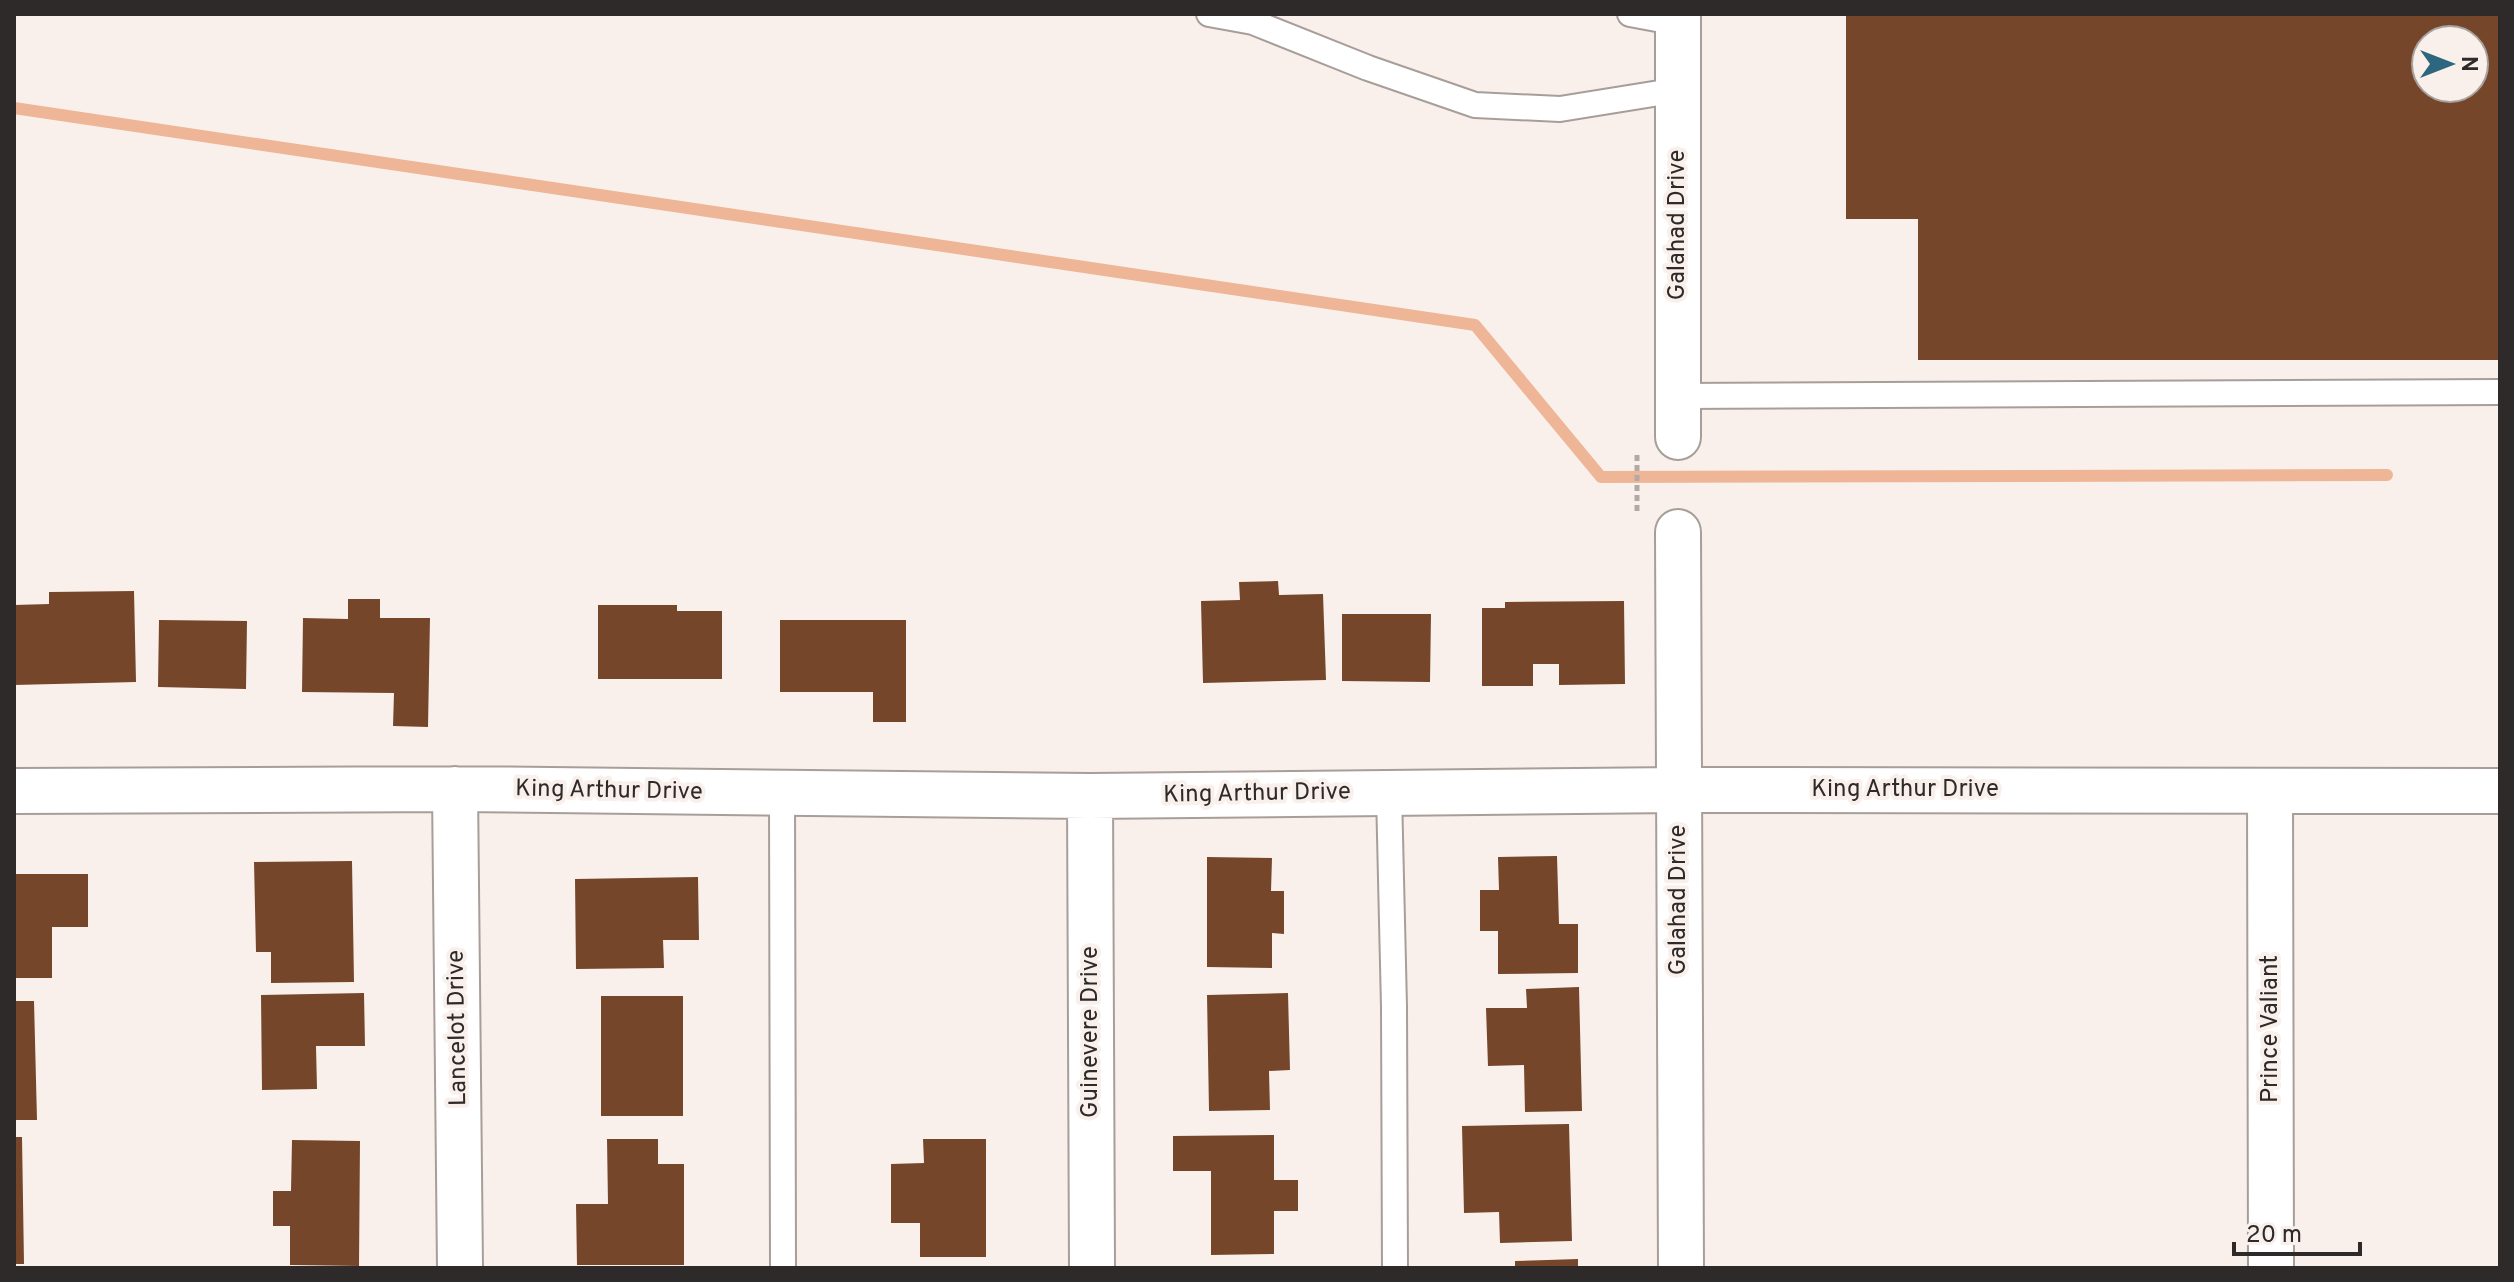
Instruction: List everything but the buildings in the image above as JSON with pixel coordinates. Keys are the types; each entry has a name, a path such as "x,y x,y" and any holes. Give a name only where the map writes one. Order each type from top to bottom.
{"street":[{"name":"Galahad Drive","path":"1678,18 1678,416"},
{"name":"Galahad Drive","path":"1678,532 1681,1268"},
{"name":"King Arthur Drive","path":"14,791 455,789 1090,796 1679,790 2500,791"},
{"name":"Lancelot Drive","path":"455,789 460,1268"},
{"name":"Prince Valiant","path":"2270,791 2271,1268"},
{"name":"Guinevere Drive","path":"1090,796 1092,1268"}],"lane":[{"path":"1209,14 1253,22 1368,68 1475,105 1560,109 1678,90"},
{"path":"1630,14 1678,18"},
{"path":"1678,416 2500,392"},
{"path":"782,793 783,1268"},
{"path":"1389,793 1395,1268"}],"path":[{"path":"1637,450 1637,502"}],"waterway":[{"path":"14,108 1475,325 1601,477 2387,475"}]}
